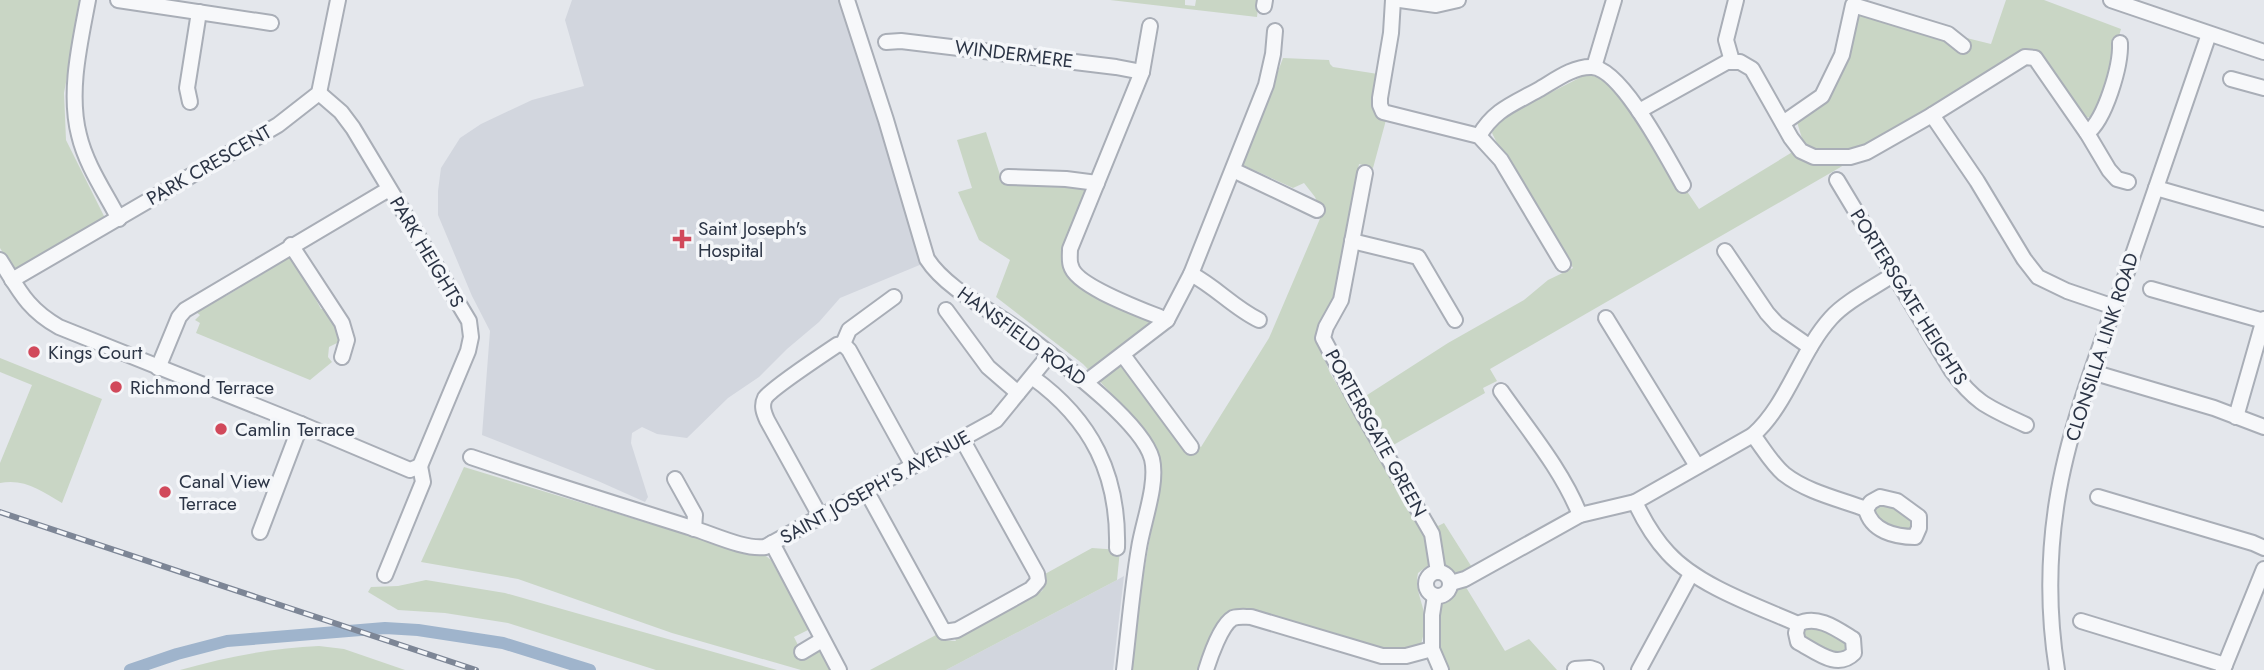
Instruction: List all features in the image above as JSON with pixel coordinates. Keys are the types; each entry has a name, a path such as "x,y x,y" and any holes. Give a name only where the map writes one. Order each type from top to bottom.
{"street":[{"path":"88,0 77,74 75,106 79,136 89,163 119,219"},
{"path":"118,0 271,23"},
{"path":"319,93 338,0"},
{"name":"HANSFIELD ROAD","path":"847,0 927,259 935,272 998,314 1086,382 1115,408 1143,442 1152,459 1152,484 1136,562 1124,670"},
{"path":"1393,0 1391,33 1380,98 1383,112 1479,136 1502,160 1563,264"},
{"path":"1400,0 1436,5 1458,0"},
{"path":"1594,67 1614,0"},
{"path":"1732,61 1726,40 1736,0"},
{"path":"2110,0 2264,52"},
{"path":"1783,123 1822,96 1842,55 1853,5 1948,34 1963,46"},
{"path":"190,102 187,88 199,12"},
{"path":"1150,26 1142,72 1070,249 1070,266 1078,279 1167,320"},
{"path":"1086,382 1167,320 1191,274 1266,85 1275,31"},
{"name":"CLONSILLA LINK ROAD","path":"2057,670 2050,600 2052,535 2062,471 2092,372 2209,34"},
{"name":"WINDERMERE","path":"886,43 901,41 1142,72"},
{"path":"2087,133 2100,118 2119,61 2120,43"},
{"path":"1639,111 1727,62 1740,62 1752,69 1801,151 1814,157 1850,157 1867,152 1932,115 2025,57 2035,58 2109,170 2117,179 2128,182"},
{"path":"1479,136 1494,114 1577,68 1594,67 1615,80 1639,111 1683,185"},
{"path":"2231,79 2264,88"},
{"name":"PARK CRESCENT","path":"12,280 278,125 319,93"},
{"name":"PARK HEIGHTS","path":"319,93 341,112 469,321 471,337 468,351 420,466 423,482 385,575"},
{"path":"1932,115 2038,277 2067,291 2114,307"},
{"path":"1233,170 1317,210"},
{"name":"PORTERSGATE GREEN","path":"1365,173 1340,300 1323,338 1432,534 1438,572"},
{"path":"1008,177 1097,183"},
{"name":"PORTERSGATE HEIGHTS","path":"1837,180 1952,371 1965,388 1976,400 2026,425"},
{"path":"2156,188 2264,219"},
{"path":"158,368 175,326 185,310 389,189"},
{"path":"1352,241 1418,257 1455,320"},
{"path":"291,245 342,323 347,340 342,356"},
{"path":"1725,251 1767,313 1777,324 1810,347"},
{"path":"0,260 29,305 49,322 410,470 420,466"},
{"path":"1191,274 1259,320"},
{"path":"1451,583 1448,576 1438,572 1429,576 1425,584 1428,592 1435,596 1445,594 1451,583 1465,579 1580,515 1635,502 1753,435 1765,424 1810,347 1833,316 1894,274"},
{"path":"2151,289 2264,320 2236,417"},
{"path":"843,344 849,330 894,297"},
{"path":"953,317 988,368 1018,393"},
{"path":"1606,318 1697,466"},
{"path":"843,344 849,350 913,466"},
{"path":"820,516 763,410 765,398 837,345 843,344"},
{"name":"SAINT JOSEPH'S AVENUE","path":"471,457 694,529 754,547 765,547 996,420 1050,355"},
{"path":"1123,355 1191,447"},
{"path":"2092,372 2214,408 2264,427"},
{"path":"1032,377 1060,400 1084,427 1106,468 1118,519 1117,548"},
{"path":"1501,391 1561,477 1580,515"},
{"path":"260,532 301,424"},
{"path":"1753,435 1786,475 1812,489 1866,509"},
{"path":"867,492 944,632 957,630 1031,589 1038,580 1037,574 962,439"},
{"path":"675,480 695,515 694,529"},
{"path":"2098,496 2264,548"},
{"path":"1635,502 1649,529 1668,554 1691,573 1798,624"},
{"path":"1116,509 1132,507"},
{"path":"772,544 839,670"},
{"path":"2081,621 2224,668 2264,569"},
{"path":"1639,670 1691,573"},
{"path":"1435,596 1432,649 1441,670"},
{"path":"1206,670 1227,623 1236,617 1251,617 1382,656 1406,656 1432,649"},
{"path":"802,652 822,640"},
{"path":"1575,669 1595,670"}],"shaded area":[{"name":"Saint Joseph's Hospital","path":"572,0 840,0 922,264 840,298 819,322 759,377 728,398 687,438 657,434 642,427 632,433 631,443 648,497 645,502 482,435 490,331 472,296 438,215 441,168 460,138 481,124 532,100 584,86 565,20"},
{"path":"1124,576 1113,670 946,670 1117,580"}],"green space":[{"path":"0,0 81,0 64,93 66,140 105,218 15,272 0,248"},
{"path":"1110,0 1185,0 1185,5 1195,6 1196,0 1259,0 1257,17"},
{"path":"2006,0 2044,0 2121,29 2096,116 2085,118 2050,67 2034,54 2021,56 1839,168 1490,369 1497,381 1483,388 1485,393 1381,452 1424,537 1430,564 1418,573 1417,580 1425,623 1421,646 1399,652 1351,643 1235,611 1203,670 1130,670 1138,606 1162,469 1153,441 1083,364 996,297 1010,260 979,240 958,192 972,188 957,140 986,132 1002,181 1044,181 1085,190 1063,247 1062,261 1066,274 1088,293 1143,317 1150,323 1148,330 1109,354 1166,417 1201,447 1269,338 1322,214 1315,197 1304,183 1293,188 1243,165 1283,58 1329,60 1333,67 1378,74 1372,109 1386,120 1373,168 1359,164 1347,244 1318,343 1330,373 1350,406 1448,343 1524,300 1548,280 1573,268 1492,133 1499,119 1585,75 1600,77 1616,87 1699,209 1804,145 1797,122 1809,111 1855,15 1865,13 1991,44"},
{"path":"289,255 298,263 296,268 306,283 311,283 321,309 326,309 342,337 341,341 329,347 328,357 332,362 310,380 196,333 200,323 195,320 200,315 193,310 221,294 226,296 241,287 241,282 247,278 251,281 267,271 267,267"},
{"path":"0,358 102,399 62,503 25,484 0,483 0,463 32,385 0,372"},
{"path":"464,467 750,554 766,556 771,560 806,624 808,630 794,637 803,655 820,648 835,670 801,670 672,633 518,579 421,562"},
{"path":"1871,502 1910,509 1915,537 1876,526"},
{"path":"1433,518 1438,526 1444,523 1473,569 1459,573 1449,571 1443,562 1429,522"},
{"path":"1092,548 1120,550 1117,580 946,670 870,670 936,635 943,640 956,641 955,639 1042,591 1047,581 1045,574"},
{"path":"426,580 505,593 777,670 656,670 508,623 445,613 398,610 368,592 371,587 398,586"},
{"path":"1464,584 1505,651 1529,639 1557,670 1448,670 1437,633 1437,623 1444,603"},
{"path":"1811,625 1849,645 1850,655 1842,658 1809,642 1804,637 1805,628"},
{"path":"319,646 344,649 405,670 180,670 249,654"}],"waterway":[{"path":"130,670 227,641 385,628 418,630 503,643 590,670"}],"railway":[{"path":"0,512 476,670"}],"place":[{"name":"Saint Joseph's Hospital","path":"682,239"},
{"name":"Kings Court","path":"34,352"},
{"name":"Richmond Terrace","path":"116,387"},
{"name":"Camlin Terrace","path":"221,429"},
{"name":"Canal View Terrace","path":"165,492"}]}
